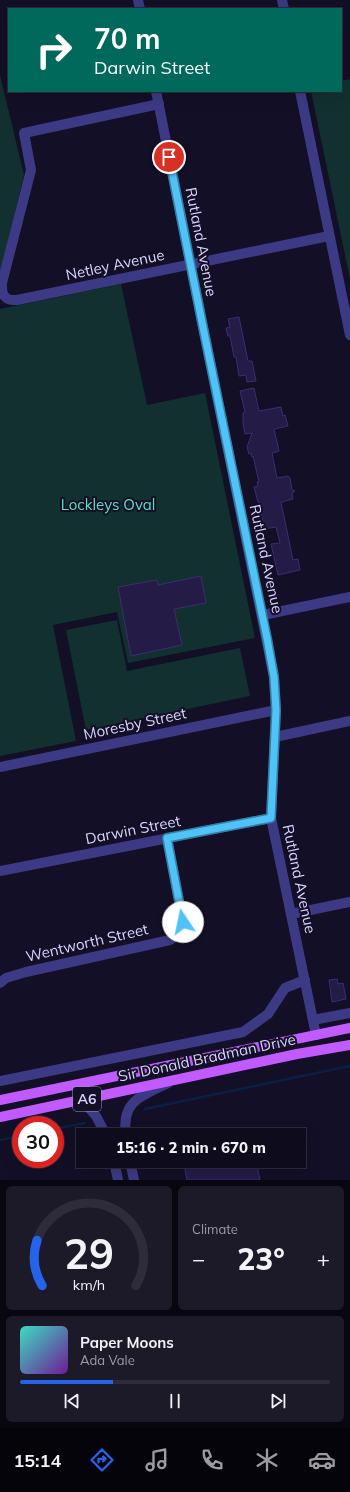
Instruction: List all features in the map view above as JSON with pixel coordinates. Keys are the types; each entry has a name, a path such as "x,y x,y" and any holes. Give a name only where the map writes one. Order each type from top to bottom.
{"main road":[{"name":"Sir Donald Bradman Drive","path":"0,1100 350,1028"},
{"path":"297,1054 316,1035 333,1048"},
{"name":"Sir Donald Bradman Drive","path":"0,1117 297,1054 350,1045"}],"street":[{"name":"Rutland Avenue","path":"156,92 190,265 263,616 274,677 276,710 271,818 316,1035"},
{"path":"300,92 350,335"},
{"name":"Netley Avenue","path":"159,104 24,133 31,170 2,283 3,295 8,300 17,300 329,236"},
{"path":"263,616 350,597"},
{"name":"Moresby Street","path":"0,767 276,710"},
{"path":"275,737 350,721"},
{"name":"Darwin Street","path":"0,871 271,818"},
{"name":"Wentworth Street","path":"0,983 6,978 26,972 170,940 177,936 183,922 167,838"},
{"path":"291,914 350,902"},
{"name":"Sir Donald Bradman Drive","path":"0,1081 243,1032 268,1014 286,988 305,980"},
{"name":"Sir Donald Bradman Drive","path":"313,1020 350,1013"},
{"path":"126,1128 126,1113 132,1104 139,1098 175,1080"},
{"path":"82,1100 96,1116 102,1128"},
{"path":"115,1168 118,1180"},
{"path":"131,1168 134,1180"}],"green space":[{"path":"0,75 24,175 0,273"},
{"path":"350,79 350,279 311,92 342,92 342,81"},
{"name":"Lockleys Oval","path":"121,284 147,405 205,393 255,638 128,663 117,612 53,625 76,741 0,756 0,309"},
{"path":"117,620 127,671 240,648 250,696 86,730 66,630"}],"building":[{"path":"239,317 248,361 252,361 256,381 247,382 246,375 239,376 236,357 234,357 230,336 228,336 226,328 230,327 228,319"},
{"path":"254,388 259,411 281,407 283,416 285,415 288,426 274,429 279,451 272,453 277,478 288,476 290,478 292,490 295,491 292,494 293,499 281,502 293,560 298,559 300,570 278,575 271,544 280,543 276,527 264,529 260,506 254,487 258,486 257,482 259,482 253,456 252,457 251,453 249,454 247,447 252,433 245,434 243,424 243,413 245,412 240,391"},
{"path":"201,576 206,603 174,609 182,645 131,656 118,587 157,580 158,585"},
{"path":"337,979 338,984 343,983 346,999 332,1002 329,980"},
{"path":"185,1168 257,1168 260,1180 187,1180"}],"waterway":[{"path":"145,1109 350,1066"},
{"path":"64,1127 85,1123"},
{"path":"0,1140 12,1138"}],"route":[{"path":"169,157 267,638 274,677 276,710 271,818 167,838 183,922"}]}
